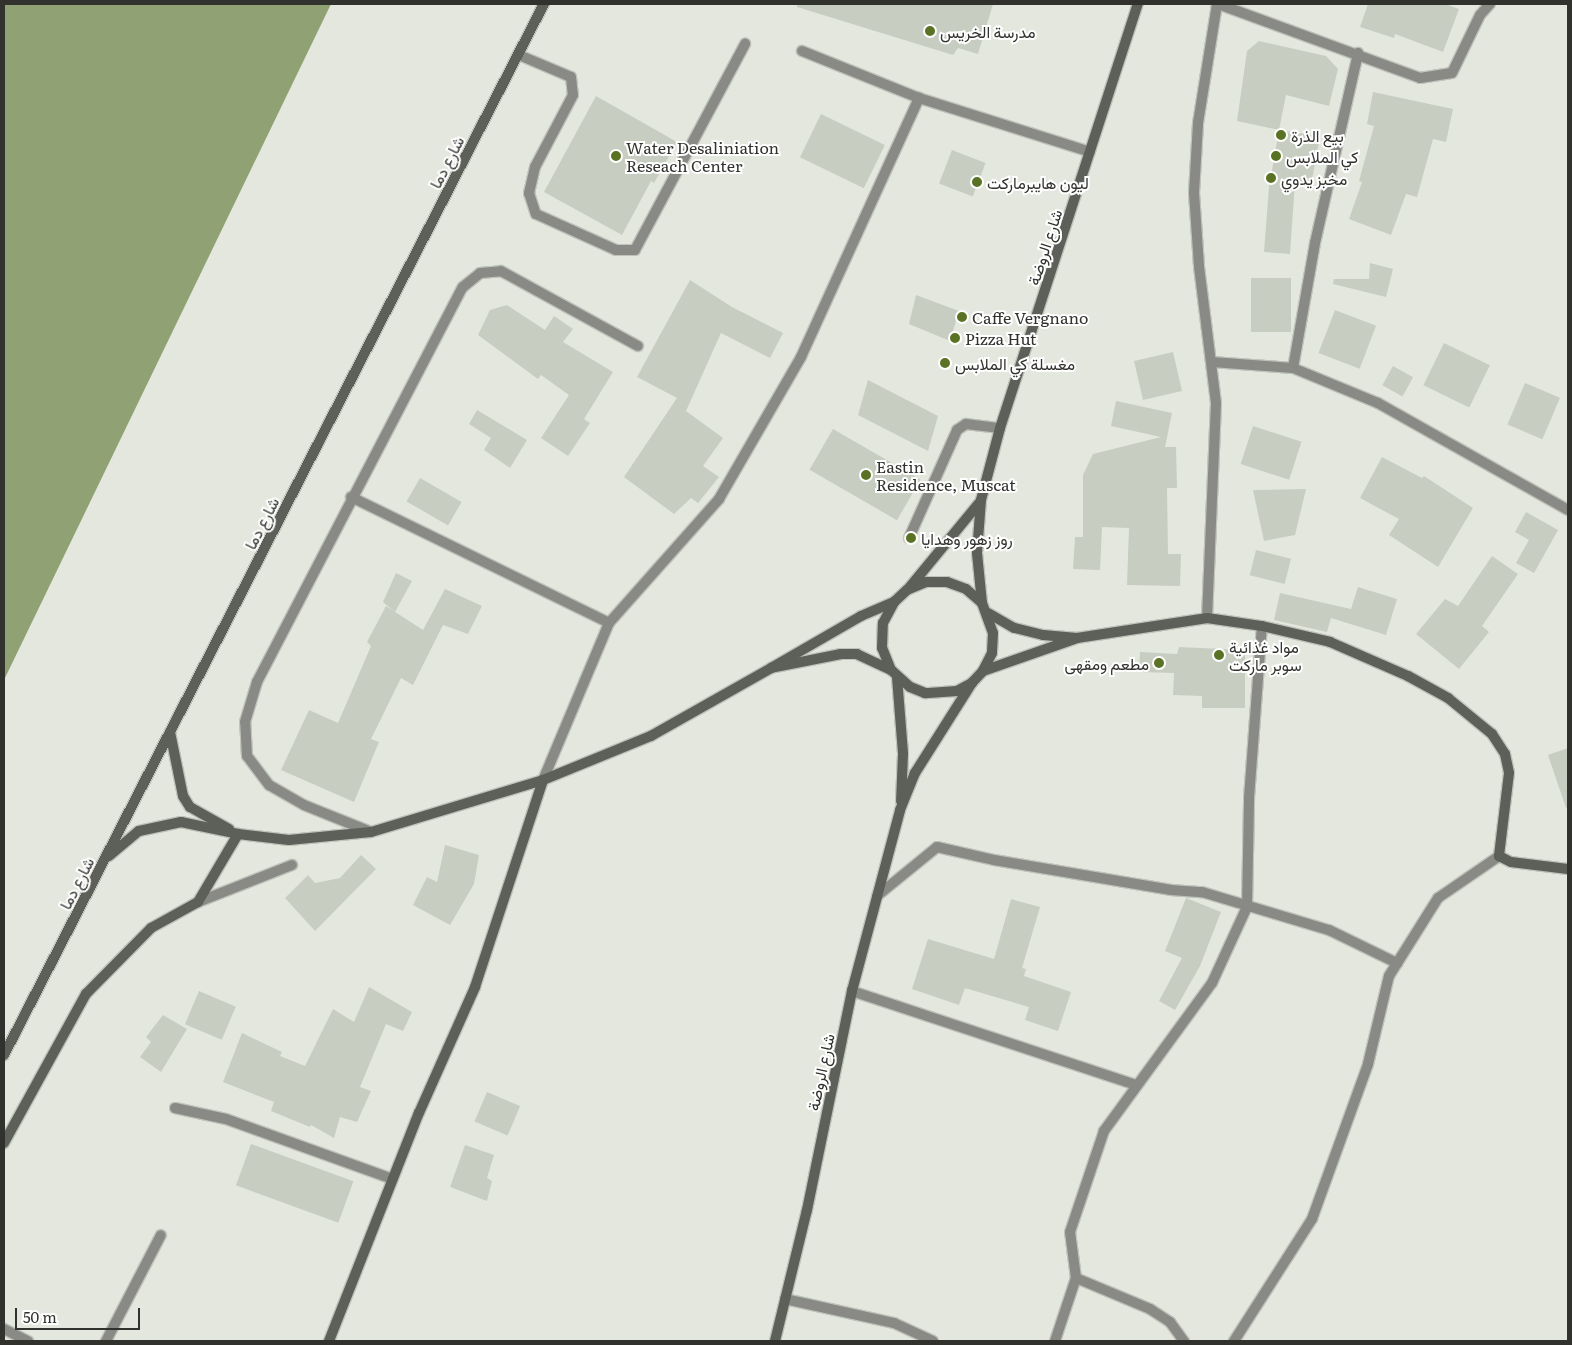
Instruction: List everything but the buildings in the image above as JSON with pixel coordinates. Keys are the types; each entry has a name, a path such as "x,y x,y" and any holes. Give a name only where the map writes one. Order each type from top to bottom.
{"main road":[{"name":"شارع دما","path":"4,1055 544,4"},
{"name":"شارع الروضة","path":"982,603 977,545 981,500 1000,428 1138,4"},
{"name":"شارع الروضة","path":"907,590 981,500"},
{"path":"771,668 857,654 894,673 910,687 933,694 957,691 972,683 983,671 992,653 994,633 982,603 966,589 947,582 926,582 907,590 894,602 883,623 882,648 894,673"},
{"path":"106,859 139,832 160,825 181,822 238,834 288,840 371,832 543,780 651,736 861,616 894,602"},
{"path":"988,614 1014,628 1042,635 1077,638"},
{"path":"983,671 1077,638 1207,618 1262,626 1330,642 1408,676 1448,698 1492,734 1505,754 1509,772 1499,856 1511,862 1568,869"},
{"name":"شارع الروضة","path":"894,673 903,754 900,810"},
{"name":"شارع الروضة","path":"775,1341 852,991 900,810 915,773 972,683"},
{"path":"170,732 179,783 190,806 238,834"},
{"path":"329,1341 393,1179 475,987 543,780"},
{"path":"4,1143 86,994 151,928 198,902 238,834"}],"street":[{"path":"1207,618 1216,403 1199,266 1194,193 1198,123 1217,4 1358,53 1420,78 1452,73 1480,15 1490,4"},
{"path":"519,55 570,77 574,95 536,166 529,193 536,214 616,250 635,250 745,44"},
{"path":"802,51 919,98 1090,152"},
{"path":"1293,368 1315,243 1358,53"},
{"path":"543,780 609,623 719,499 801,357 919,98"},
{"path":"371,832 304,805 269,785 247,756 246,731 257,682 351,498 463,287 480,273 501,271 638,346"},
{"path":"1212,362 1293,368 1378,403 1568,510"},
{"path":"909,538 957,430 966,424 1000,428"},
{"path":"351,498 609,623"},
{"path":"1055,1341 1076,1278 1070,1232 1104,1131 1212,983 1247,907 1249,798 1262,626"},
{"path":"877,896 937,847 994,860 1132,884 1202,892 1329,930 1397,963"},
{"path":"1234,1341 1312,1218 1368,1064 1389,976 1438,898 1499,856"},
{"path":"198,902 292,865"},
{"path":"852,991 1136,1085"},
{"path":"175,1108 226,1119 393,1179"},
{"path":"106,1341 161,1235"},
{"path":"1076,1278 1150,1309 1170,1322 1184,1341"},
{"path":"785,1299 894,1323 933,1341"},
{"path":"4,1329 28,1341"}],"shaded area":[{"path":"4,4 331,4 4,680"}],"place":[{"name":"مدرسة الخريس","path":"930,31"},
{"name":"بيع الذرة","path":"1281,135"},
{"name":"Water Desaliniation Reseach Center","path":"616,156"},
{"name":"كي الملابس","path":"1276,156"},
{"name":"مخبز يدوي","path":"1271,178"},
{"name":"ليون هايبرماركت","path":"977,182"},
{"name":"Caffe Vergnano","path":"962,317"},
{"name":"Pizza Hut","path":"955,338"},
{"name":"مغسلة كي الملابس","path":"945,363"},
{"name":"Eastin Residence, Muscat","path":"866,475"},
{"name":"روز زهور وهدايا","path":"911,538"},
{"name":"مواد غذائية سوبر ماركت","path":"1219,655"},
{"name":"مطعم ومقهى","path":"1159,663"}]}
